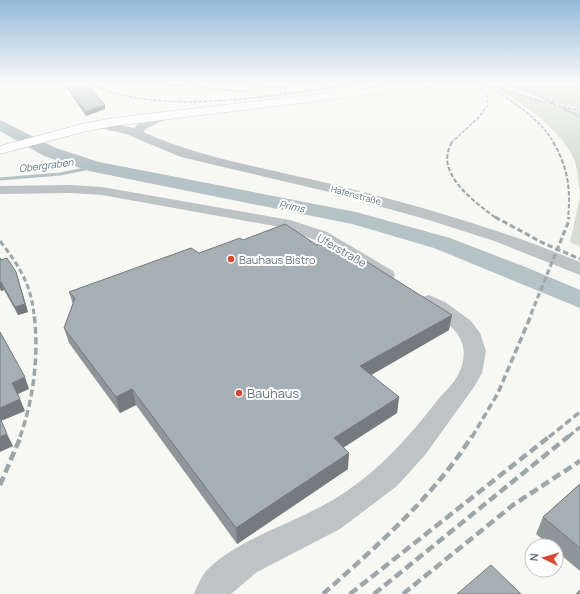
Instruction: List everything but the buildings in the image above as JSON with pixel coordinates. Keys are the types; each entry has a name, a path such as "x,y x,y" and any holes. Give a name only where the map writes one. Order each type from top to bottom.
{"main road":[{"path":"0,150 99,124 187,112"}],"street":[{"path":"132,132 167,114"},
{"name":"Hafenstraße","path":"114,122 128,127 132,132"},
{"name":"Hafenstraße","path":"99,124 132,132 163,146 186,154 330,188 433,216 521,245 580,269"},
{"name":"Uferstraße","path":"0,190 70,189 102,191 284,223 321,236 408,288 459,320 468,330 474,341 476,354 469,377 412,452 377,485 330,518 245,562 221,580 213,588 211,594"}],"shaded area":[{"path":"533,112 580,113 580,193 574,159 560,137"},
{"path":"580,197 580,247 570,242"}],"waterway":[{"path":"570,112 580,117"},
{"name":"Prims","path":"0,125 50,152 95,167 356,218 442,243 519,273 580,300"},
{"name":"Obergraben","path":"0,179 60,174 95,167"}],"railway":[{"path":"452,142 483,112"},
{"path":"525,112 540,125 554,143"},
{"path":"452,142 448,154 448,165 452,175 459,186 468,195 496,218"},
{"path":"553,142 562,160 569,188 568,218"},
{"path":"495,217 557,249"},
{"path":"557,249 569,217"},
{"path":"0,241 13,258 23,275 30,293 34,314"},
{"path":"531,314 557,249"},
{"path":"557,249 580,259"},
{"path":"20,437 29,407 34,376 36,344 34,313"},
{"path":"472,437 498,393 532,313"},
{"path":"549,437 580,412"},
{"path":"568,437 580,427"},
{"path":"0,485 21,436"},
{"path":"323,594 364,558 422,500 440,480 472,436"},
{"path":"350,594 550,436"},
{"path":"374,594 569,436"},
{"path":"403,594 513,505 580,461"}],"place":[{"name":"Bauhaus Bistro","path":"231,259"},
{"name":"Bauhaus","path":"239,393"}]}
